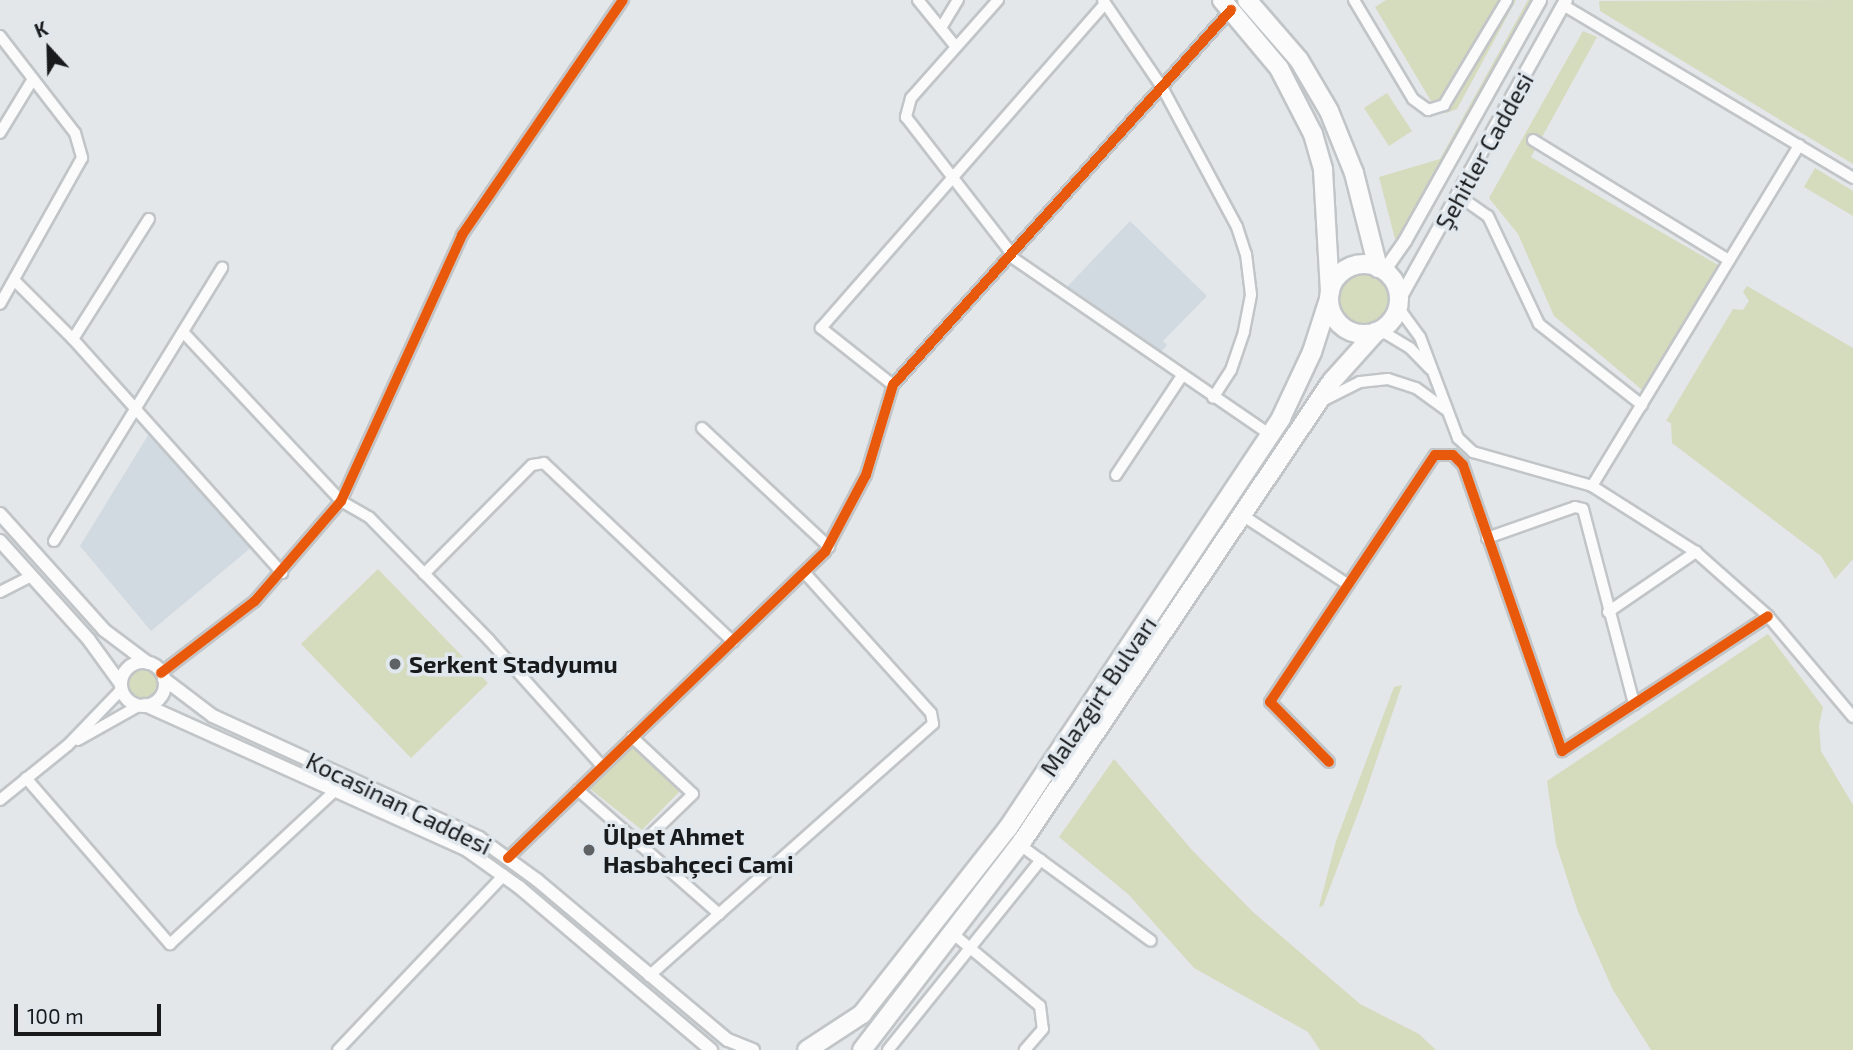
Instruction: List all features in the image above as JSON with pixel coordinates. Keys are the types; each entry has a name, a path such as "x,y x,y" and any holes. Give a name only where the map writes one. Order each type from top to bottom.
{"highway":[{"path":"1233,3 1298,60 1329,111 1354,173 1381,269 1393,281 1398,304 1378,331 1356,333 1344,328 1334,318 1329,295 1323,170 1313,134 1279,68 1233,3"},
{"path":"1329,295 1335,279 1351,267 1381,269"},
{"name":"Malazgirt Bulvarı","path":"807,1050 837,1035 862,1014 1008,828 1270,435 1304,371 1329,295"},
{"name":"Malazgirt Bulvarı","path":"862,1050 1020,845 1311,412 1378,331"}],"main road":[{"name":"Şehitler Caddesi","path":"1381,269 1405,241 1540,0"},
{"name":"Şehitler Caddesi","path":"1398,304 1565,3"},
{"path":"0,514 104,630 162,676 161,695 142,705 127,699 89,640 0,541"},
{"path":"121,687 132,665 148,663"},
{"name":"Kocasinan Caddesi","path":"162,676 213,716 441,817 508,858 727,1040 753,1050"},
{"name":"Kocasinan Caddesi","path":"142,705 447,839 504,875 711,1050"}],"street":[{"path":"162,676 233,621 282,573 341,500 462,235 623,0"},
{"path":"918,0 956,47"},
{"path":"941,28 958,0"},
{"path":"998,0 911,98 906,113 909,126 1011,255 1181,377 1270,435"},
{"path":"1354,0 1413,99 1428,110 1444,105 1507,0"},
{"path":"893,385 821,328 1104,2 1162,87 1237,227 1249,268 1251,295 1241,345 1213,398"},
{"path":"508,858 829,547 866,475 893,385 1162,87 1233,3"},
{"path":"1565,3 1853,178"},
{"path":"0,36 75,133 82,163 0,304"},
{"path":"0,133 33,79"},
{"path":"1533,140 1730,260"},
{"path":"1592,486 1799,145"},
{"path":"1459,195 1488,216 1539,324 1642,405"},
{"path":"73,339 149,219"},
{"path":"54,541 222,268"},
{"path":"14,280 73,339 282,573"},
{"path":"1398,304 1413,324 1448,412 1464,444 1473,452 1592,486 1696,552 1768,615 1853,717"},
{"path":"1378,331 1410,348 1433,372"},
{"path":"183,332 341,500 369,517 519,671 602,766"},
{"path":"1116,475 1181,377"},
{"path":"1311,412 1348,386 1383,379 1416,388 1448,412"},
{"path":"702,428 829,547"},
{"path":"1329,762 1270,702 1431,457 1453,455 1464,444"},
{"path":"1453,455 1463,465 1562,751 1768,615"},
{"path":"424,574 533,465 544,463 733,642"},
{"path":"1487,538 1581,508 1634,704"},
{"path":"1242,515 1347,584"},
{"path":"1608,612 1696,552"},
{"path":"649,976 934,721 805,573"},
{"path":"0,592 31,576"},
{"path":"0,800 68,745 121,687"},
{"path":"68,745 142,705"},
{"path":"632,737 693,794 640,845"},
{"path":"26,778 170,944 337,789"},
{"path":"578,790 719,914"},
{"path":"1020,845 1151,941"},
{"path":"888,1050 1041,860"},
{"path":"338,1050 504,875"},
{"path":"952,933 1042,1011 1042,1029 1025,1050"}],"shaded area":[{"path":"1130,221 1207,296 1163,341 1167,345 1161,352 1066,288"},
{"path":"150,432 253,546 151,631 80,546"}],"green space":[{"path":"1386,0 1516,0 1457,109 1446,113 1434,106 1375,7"},
{"path":"1528,0 1548,0 1415,239 1395,239 1379,177 1440,159"},
{"path":"1853,0 1853,164 1600,11 1599,1"},
{"path":"1583,31 1597,37 1531,157 1725,269 1728,277 1653,399 1554,316 1518,234 1489,198"},
{"path":"1387,93 1412,131 1389,146 1364,108"},
{"path":"1815,168 1853,191 1853,216 1804,187"},
{"path":"1364,272 1383,280 1391,299 1383,318 1364,326 1345,318 1337,299 1345,280"},
{"path":"1747,286 1853,348 1853,559 1835,579 1821,556 1672,443 1671,423 1666,421 1733,309 1743,310 1749,301 1743,292"},
{"name":"Serkent Stadyumu","path":"378,569 488,683 411,758 301,644"},
{"path":"1768,634 1823,707 1819,725 1821,751 1853,805 1853,1050 1651,1050 1613,990 1577,909 1556,844 1547,781"},
{"path":"143,667 155,672 160,684 155,696 143,701 131,696 126,684 131,672"},
{"path":"1402,685 1364,797 1323,906 1319,907 1336,841 1394,687"},
{"path":"633,745 681,790 642,830 589,788"},
{"path":"1114,759 1192,850 1253,912 1360,1004 1419,1034 1436,1050 1320,1050 1308,1032 1194,968 1129,895 1059,837"}],"cycle path":[{"path":"161,673 255,601 341,501 462,235 623,0"},
{"path":"508,858 825,552 866,475 893,385 1231,10"},
{"path":"1329,762 1270,702 1435,455 1453,455 1463,465 1562,751 1768,616"}],"place":[{"name":"Serkent Stadyumu","path":"395,664"},
{"name":"Ülpet Ahmet Hasbahçeci Cami","path":"589,850"}]}
